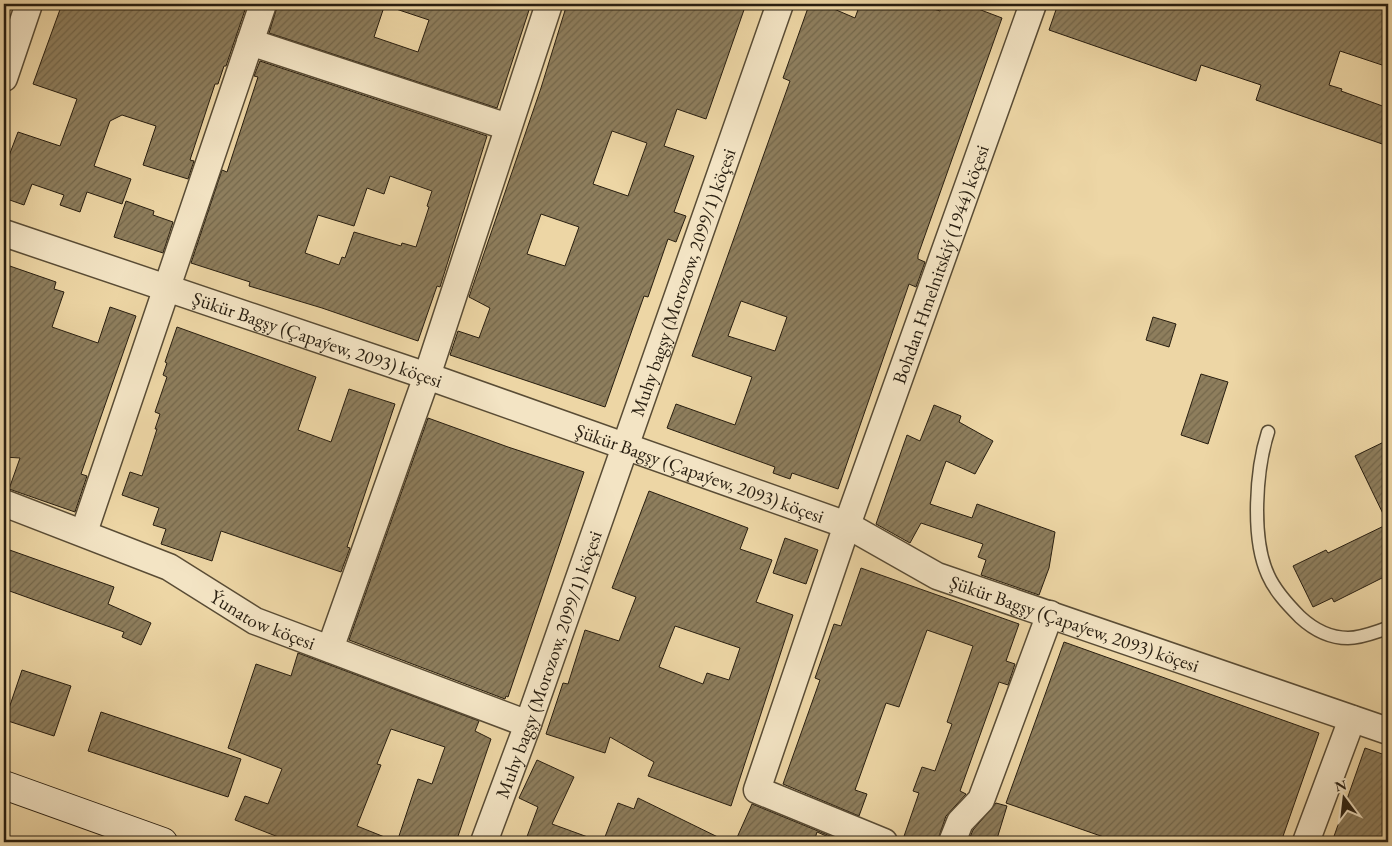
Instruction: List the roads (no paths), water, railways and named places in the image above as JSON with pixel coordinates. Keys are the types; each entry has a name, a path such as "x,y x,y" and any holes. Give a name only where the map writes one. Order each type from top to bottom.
{"street":[{"path":"4,78 29,4"},
{"path":"84,532 263,4"},
{"path":"330,649 426,376 549,4"},
{"name":"Muhy bagşy (Morozow, 2099/1) köçesi","path":"484,842 528,724 780,4"},
{"name":"Bohdan Hmelnitskiý (1944) köçesi","path":"884,842 757,790 847,525 1033,4"},
{"path":"250,42 508,127"},
{"name":"Şükür Bagşy (Çapaýew, 2093) köçesi","path":"4,233 426,376 847,525 937,576 1388,731"},
{"name":"Ýunatow köçesi","path":"4,503 84,532 169,567 256,621 528,724"},
{"path":"952,842 960,822 981,800 1050,614"},
{"path":"1306,842 1352,719"},
{"path":"4,785 163,842"}],"lane":[{"path":"1268,432 1264,444 1258,504 1258,529 1261,554 1267,574 1278,593 1308,624 1328,635 1347,638 1365,636 1388,628"}]}
